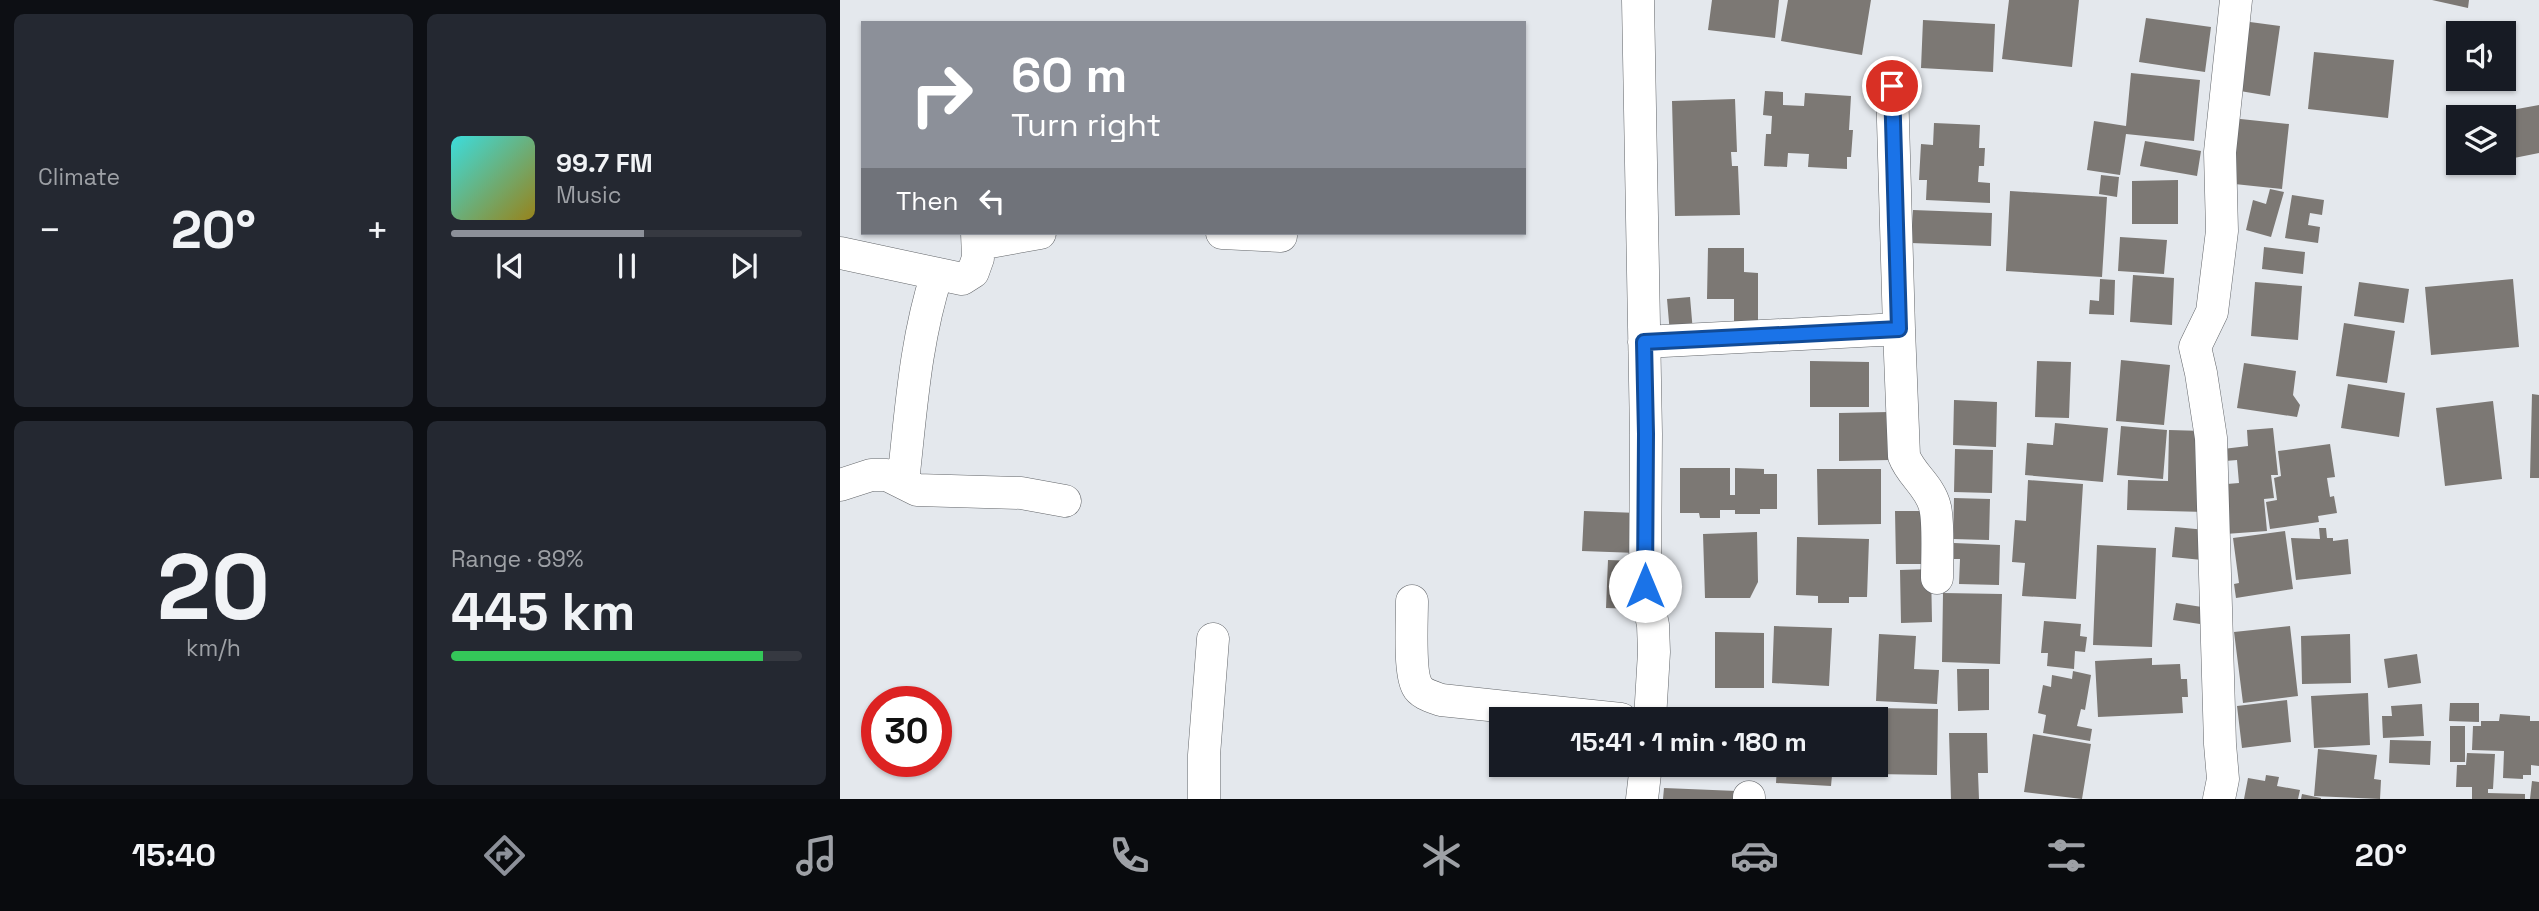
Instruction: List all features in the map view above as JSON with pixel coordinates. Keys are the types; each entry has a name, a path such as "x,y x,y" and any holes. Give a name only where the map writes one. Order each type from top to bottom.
{"street":[{"path":"1638,0 1646,434 1645,586 1653,625 1654,652 1651,707"},
{"path":"2219,799 2223,779 2211,438 2195,347 2212,312 2222,231 2220,152 2236,0"},
{"path":"1892,86 1903,456 1908,468 1921,479 1936,507 1937,578"},
{"path":"840,253 962,279 973,272 978,258 978,238 1015,235"},
{"path":"1261,235 1280,236"},
{"path":"903,482 923,320 937,274"},
{"path":"1644,342 1899,329"},
{"path":"840,485 871,475 887,475 917,490 1021,493 1065,501"},
{"path":"1412,601 1414,674 1418,688 1441,700 1507,707"},
{"path":"1204,799 1204,755 1213,639"},
{"path":"1642,799 1645,777"}],"building":[{"path":"1712,0 1779,0 1775,38 1708,30"},
{"path":"1788,0 1871,0 1862,55 1781,41"},
{"path":"2009,0 2079,0 2072,67 2002,59"},
{"path":"2432,0 2469,0 2468,8"},
{"path":"2146,18 2211,27 2205,72 2139,62"},
{"path":"1923,20 1995,24 1993,72 1921,68"},
{"path":"2250,22 2280,26 2270,96 2240,91"},
{"path":"2314,52 2394,60 2388,118 2308,109"},
{"path":"2131,73 2200,80 2194,141 2126,134 2120,175 2087,170 2094,121 2126,126"},
{"path":"1765,91 1783,92 1783,105 1804,106 1805,93 1851,96 1849,130 1853,130 1851,157 1847,157 1847,169 1808,167 1809,154 1788,153 1787,167 1764,166 1766,134 1771,134 1772,116 1763,115"},
{"path":"1735,99 1737,152 1731,152 1732,166 1738,166 1740,215 1675,216 1672,101"},
{"path":"2539,105 2539,153 2516,158 2516,109"},
{"path":"2231,118 2289,124 2282,189 2225,183"},
{"path":"1934,123 1980,125 1979,148 1985,148 1984,166 1979,166 1978,182 1990,183 1990,203 1926,200 1927,180 1919,180 1921,144 1933,145"},
{"path":"2145,141 2201,151 2197,176 2140,166"},
{"path":"2101,175 2119,177 2117,197 2099,194"},
{"path":"2178,180 2178,224 2132,224 2132,181"},
{"path":"2270,189 2284,192 2271,237 2246,230 2253,200 2266,204"},
{"path":"2010,191 2107,197 2102,277 2006,271"},
{"path":"2292,195 2324,200 2322,215 2310,213 2308,225 2320,227 2318,243 2285,238"},
{"path":"1913,210 1992,213 1991,246 1911,243"},
{"path":"2120,237 2167,240 2164,274 2118,271"},
{"path":"2264,247 2305,252 2303,274 2262,269"},
{"path":"1708,248 1744,248 1744,272 1758,273 1758,326 1734,325 1734,299 1707,299"},
{"path":"2133,275 2174,278 2172,325 2130,322"},
{"path":"2100,279 2115,280 2114,315 2089,314 2090,300 2099,301"},
{"path":"2513,279 2519,347 2431,355 2425,287"},
{"path":"2255,282 2302,286 2298,340 2251,336"},
{"path":"2359,282 2409,289 2404,323 2354,316"},
{"path":"1690,297 1693,332 1670,334 1667,299"},
{"path":"2344,323 2395,331 2387,383 2336,376"},
{"path":"2121,360 2170,365 2164,425 2116,421"},
{"path":"1810,361 1869,362 1869,407 1810,407"},
{"path":"2037,361 2071,362 2069,418 2035,417"},
{"path":"2244,363 2296,371 2293,395 2300,405 2297,417 2237,408"},
{"path":"2348,384 2405,393 2399,437 2341,428"},
{"path":"2532,394 2539,395 2539,478 2530,478"},
{"path":"1954,400 1997,402 1996,447 1953,445"},
{"path":"2493,401 2502,479 2445,486 2436,408"},
{"path":"1889,412 1890,460 1839,461 1839,413"},
{"path":"2055,423 2108,428 2103,482 2025,475 2027,443 2053,445"},
{"path":"2121,426 2167,430 2163,479 2117,475"},
{"path":"2273,428 2278,475 2271,475 2274,498 2264,499 2267,531 2225,534 2227,484 2239,483 2237,460 2225,461 2223,449 2248,446 2247,430"},
{"path":"2169,430 2204,431 2206,512 2127,510 2128,480 2168,481"},
{"path":"2330,444 2335,477 2327,478 2330,497 2334,496 2337,513 2318,516 2319,522 2270,529 2266,502 2277,500 2274,478 2281,476 2278,451"},
{"path":"1955,449 1993,450 1992,493 1954,492"},
{"path":"1680,468 1730,468 1730,495 1735,495 1735,468 1764,469 1764,474 1777,474 1777,509 1760,509 1760,514 1735,514 1735,510 1720,510 1720,518 1700,518 1699,513 1680,513"},
{"path":"1817,469 1881,469 1881,524 1818,525"},
{"path":"2028,480 2083,484 2076,599 2022,596 2025,563 2012,562 2015,520 2026,521"},
{"path":"1954,498 1990,499 1989,540 1953,539"},
{"path":"1584,511 1638,513 1637,553 1582,551"},
{"path":"1895,511 1926,511 1927,564 1896,564"},
{"path":"2175,527 2206,530 2202,560 2172,557"},
{"path":"2319,528 2326,528 2327,538 2333,538 2333,541 2348,539 2351,574 2296,580 2291,538 2320,539"},
{"path":"2285,531 2293,589 2236,598 2234,584 2239,583 2233,538"},
{"path":"1757,532 1758,582 1750,598 1705,598 1703,534"},
{"path":"1797,537 1869,539 1867,597 1849,597 1849,603 1818,603 1818,596 1796,595"},
{"path":"1954,543 2000,545 1999,585 1959,584 1960,559 1954,559"},
{"path":"2097,545 2156,548 2152,647 2093,645"},
{"path":"1608,560 1638,561 1637,609 1606,608"},
{"path":"1931,569 1932,622 1901,623 1900,570"},
{"path":"1943,593 2002,594 2000,664 1942,662"},
{"path":"2176,603 2202,607 2200,624 2173,620"},
{"path":"2044,621 2081,624 2080,636 2087,637 2085,652 2075,651 2074,669 2047,666 2048,653 2041,653"},
{"path":"1774,626 1832,628 1829,686 1772,683"},
{"path":"2290,626 2298,696 2243,703 2234,632"},
{"path":"1715,632 1764,633 1764,688 1715,688"},
{"path":"1879,634 1916,636 1914,669 1939,670 1937,704 1876,701"},
{"path":"2350,634 2351,683 2302,684 2301,636"},
{"path":"2417,654 2421,683 2388,688 2384,659"},
{"path":"2152,658 2152,665 2180,664 2181,679 2187,679 2188,697 2182,697 2183,713 2098,717 2095,661"},
{"path":"1957,669 1989,669 1989,710 1958,711"},
{"path":"2073,671 2091,675 2085,710 2081,709 2077,726 2092,729 2090,741 2043,733 2046,715 2038,713 2043,685 2051,687 2052,675 2072,679"},
{"path":"2368,693 2370,745 2314,748 2311,696"},
{"path":"2287,700 2291,742 2242,748 2237,706"},
{"path":"2450,703 2479,703 2479,722 2449,721"},
{"path":"2422,704 2424,736 2383,738 2382,716 2392,716 2391,706"},
{"path":"1888,708 1938,709 1937,775 1888,774"},
{"path":"2500,714 2530,716 2530,721 2539,721 2539,766 2531,765 2531,775 2523,775 2523,779 2503,778 2504,751 2472,750 2473,726 2481,726 2481,721 2499,721"},
{"path":"2450,726 2465,726 2465,762 2450,762"},
{"path":"1949,733 1987,733 1988,773 1978,773 1979,799 1951,799"},
{"path":"2033,734 2091,744 2082,799 2024,792"},
{"path":"2390,740 2431,741 2430,765 2389,763"},
{"path":"2318,749 2377,755 2374,779 2381,780 2380,799 2314,796"},
{"path":"2467,753 2495,754 2493,789 2488,789 2488,793 2525,794 2525,799 2472,799 2472,787 2456,787 2457,765 2466,765"},
{"path":"2266,775 2279,777 2277,786 2300,790 2298,799 2244,799 2248,778 2265,781"},
{"path":"1776,777 1832,777 1831,786 1776,783"},
{"path":"2532,781 2539,782 2539,799 2530,799"},
{"path":"1664,788 1737,791 1737,799 1663,799"},
{"path":"2302,794 2321,798 2321,799 2301,799"}],"route":[{"path":"1645,586 1644,342 1899,329 1892,86"}]}
